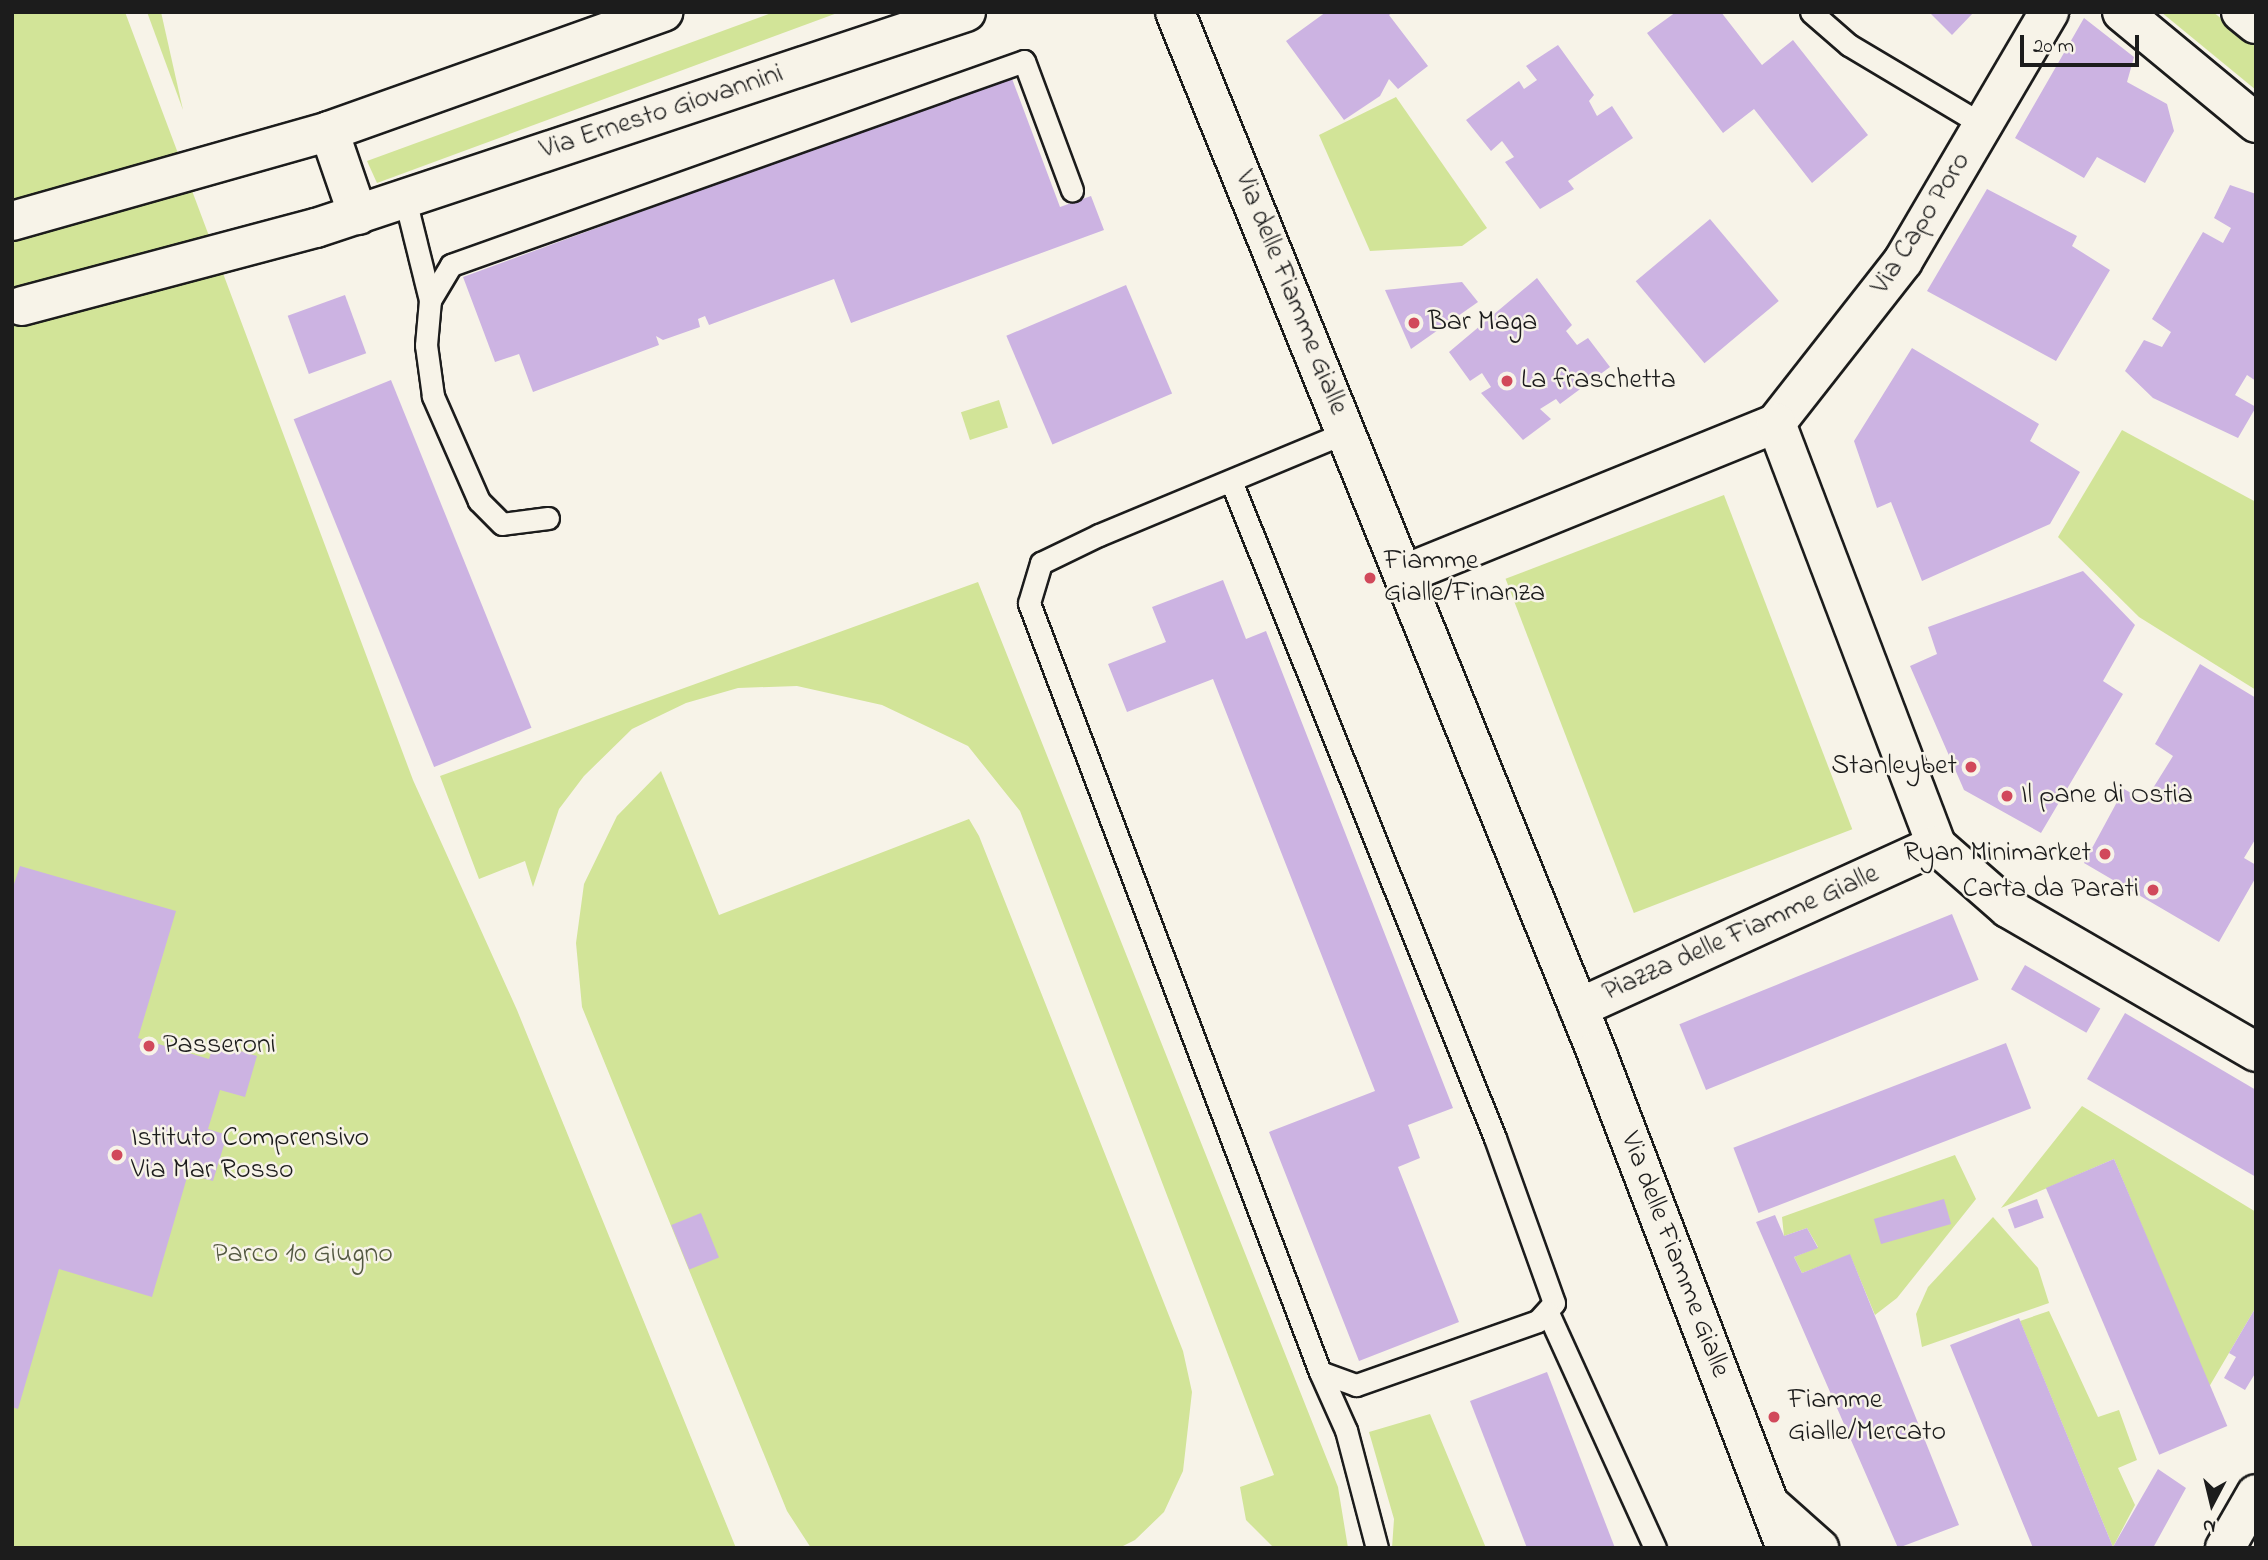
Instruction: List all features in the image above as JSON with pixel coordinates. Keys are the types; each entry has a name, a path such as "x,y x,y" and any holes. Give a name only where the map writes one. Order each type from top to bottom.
{"street":[{"path":"12,221 329,131 663,12"},
{"name":"Via Ernesto Giovannini","path":"22,306 108,280 358,215 966,12"},
{"name":"Via delle Fiamme Gialle","path":"1175,12 1405,573"},
{"name":"Via Capo Poro","path":"1776,423 1903,261 2049,12"},
{"path":"2122,12 2256,123"},
{"path":"2241,12 2256,24"},
{"path":"329,131 358,215"},
{"path":"1405,573 1776,423 1936,845 2008,908 2256,1052"},
{"name":"Piazza delle Fiamme Gialle","path":"1405,573 1578,1008 1936,845"},
{"name":"Via delle Fiamme Gialle","path":"1578,1008 1786,1548"},
{"path":"2225,1548 2256,1494"},
{"path":"1769,1503 1819,1548"}],"lane":[{"path":"1806,13 1911,85 1983,125"},
{"path":"430,300 451,265 1024,61 1072,190"},
{"path":"405,199 430,300 426,345 433,396 479,501 502,524 548,518"},
{"path":"1347,432 1041,563 1029,603 1320,1372 1346,1430 1377,1548"},
{"path":"1231,481 1495,1138 1555,1303 1548,1313 1356,1385 1320,1372"},
{"path":"1548,1313 1655,1548"}],"green space":[{"name":"Parco 10 Giugno","path":"12,12 125,12 413,780 517,1010 736,1548 12,1548"},
{"path":"147,12 161,12 183,110"},
{"path":"774,12 840,12 377,183 367,161"},
{"path":"2161,12 2213,12 2256,46 2256,90"},
{"path":"1396,97 1487,228 1462,246 1370,251 1319,135"},
{"path":"999,400 1008,428 970,440 961,412"},
{"path":"2122,430 2256,502 2256,690 2139,617 2058,537"},
{"path":"1724,495 1852,829 1634,913 1506,579"},
{"path":"978,582 1338,1487 1348,1548 1274,1548 1246,1520 1240,1487 1274,1475 1020,811 968,746 882,705 797,686 738,688 686,703 632,729 584,776 559,809 533,887 525,861 479,879 440,776"},
{"path":"661,771 719,915 969,819 979,836 1183,1351 1192,1392 1183,1471 1164,1512 1135,1540 1119,1548 811,1548 787,1511 582,1007 576,943 584,884 617,816"},
{"path":"2082,1106 2256,1212 2256,1307 2209,1387 2114,1159 2001,1208"},
{"path":"1955,1155 1976,1199 1897,1298 1875,1315 1850,1255 1802,1273 1794,1257 1818,1247 1807,1228 1784,1236 1782,1217"},
{"path":"1993,1217 2038,1268 2049,1303 1922,1347 1916,1314 1928,1287"},
{"path":"2049,1311 2098,1417 2119,1410 2137,1460 2118,1468 2135,1505 2113,1547 2020,1321"},
{"path":"1430,1414 1486,1548 1392,1548 1394,1519 1369,1432"}],"building":[{"path":"1326,12 1393,12 1389,15 1428,66 1398,89 1389,79 1380,96 1344,120 1286,41"},
{"path":"1676,12 1721,12 1762,65 1793,40 1868,135 1812,183 1754,109 1723,133 1647,33"},
{"path":"1929,12 1974,12 1952,35"},
{"path":"2084,18 2134,57 2127,82 2167,104 2174,131 2145,183 2097,157 2084,178 2015,138"},
{"path":"1558,45 1594,95 1589,101 1597,116 1612,106 1633,138 1568,181 1574,189 1540,209 1505,162 1514,157 1502,141 1491,151 1466,120 1519,81 1524,89 1537,80 1526,66"},
{"path":"1011,76 1060,207 1091,196 1104,230 851,323 834,279 709,325 705,316 698,319 700,327 663,340 656,336 659,345 533,392 519,354 495,362 463,277"},
{"path":"2230,185 2256,194 2256,381 2247,375 2235,395 2256,407 2238,438 2153,398 2125,371 2144,340 2162,347 2171,332 2152,319 2203,232 2223,243 2231,228 2214,218"},
{"path":"1987,189 2077,236 2072,246 2110,270 2056,361 1927,291"},
{"path":"1710,219 1779,301 1704,363 1636,281"},
{"path":"1537,278 1572,325 1566,331 1577,345 1588,338 1610,367 1560,404 1556,399 1540,409 1551,419 1523,440 1481,393 1491,387 1482,373 1470,381 1449,352"},
{"path":"1462,282 1478,302 1411,349 1385,290"},
{"path":"1126,285 1172,394 1052,444 1006,336"},
{"path":"345,295 366,353 309,374 288,316"},
{"path":"1912,348 2039,424 2030,441 2080,472 2050,524 1922,581 1891,502 1877,508 1854,441"},
{"path":"391,380 531,728 434,767 294,419"},
{"path":"2083,571 2135,625 2103,681 2123,694 2041,833 1964,790 1910,666 1937,654 1928,627"},
{"path":"1223,580 1246,639 1266,631 1453,1108 1408,1125 1420,1158 1398,1167 1459,1322 1359,1361 1269,1132 1375,1091 1213,679 1127,712 1108,664 1166,642 1152,607"},
{"path":"2200,664 2256,698 2256,838 2244,858 2256,865 2256,877 2219,942 2084,863 2124,789 2145,801 2173,756 2155,744"},
{"name":"Istituto Comprensivo Via Mar Rosso","path":"20,866 176,911 138,1038 209,1059 214,1043 257,1056 245,1097 220,1090 208,1129 227,1135 213,1181 188,1174 152,1297 59,1269 18,1409 12,1407 12,890"},
{"path":"1952,914 1979,980 1706,1090 1679,1024"},
{"path":"2025,965 2100,1008 2086,1033 2011,989"},
{"path":"2125,1013 2256,1090 2256,1177 2087,1079"},
{"path":"2006,1043 2031,1108 1758,1213 1733,1148"},
{"path":"2114,1159 2227,1426 2159,1455 2046,1188"},
{"path":"1944,1199 1951,1224 1881,1244 1874,1219"},
{"path":"2037,1199 2044,1218 2015,1228 2008,1210"},
{"path":"701,1213 719,1258 689,1269 671,1225"},
{"path":"1775,1215 1784,1236 1807,1228 1818,1248 1794,1257 1802,1273 1850,1254 1959,1525 1898,1548 1756,1222"},
{"path":"2256,1307 2256,1372 2245,1390 2224,1378 2236,1357 2229,1353"},
{"path":"2019,1318 2113,1547 2158,1469 2186,1488 2153,1548 2033,1548 1950,1345"},
{"path":"1547,1372 1615,1548 1527,1548 1470,1401"}],"place":[{"name":"Bar Maga","path":"1414,323"},
{"name":"La fraschetta","path":"1507,381"},
{"name":"Fiamme Gialle/Finanza","path":"1370,578"},
{"name":"Stanleybet","path":"1971,767"},
{"name":"Il pane di Ostia","path":"2007,796"},
{"name":"Ryan Minimarket","path":"2105,854"},
{"name":"Carta da Parati","path":"2153,890"},
{"name":"Passeroni","path":"149,1046"},
{"name":"Istituto Comprensivo Via Mar Rosso","path":"117,1155"},
{"name":"Fiamme Gialle/Mercato","path":"1774,1417"}]}
